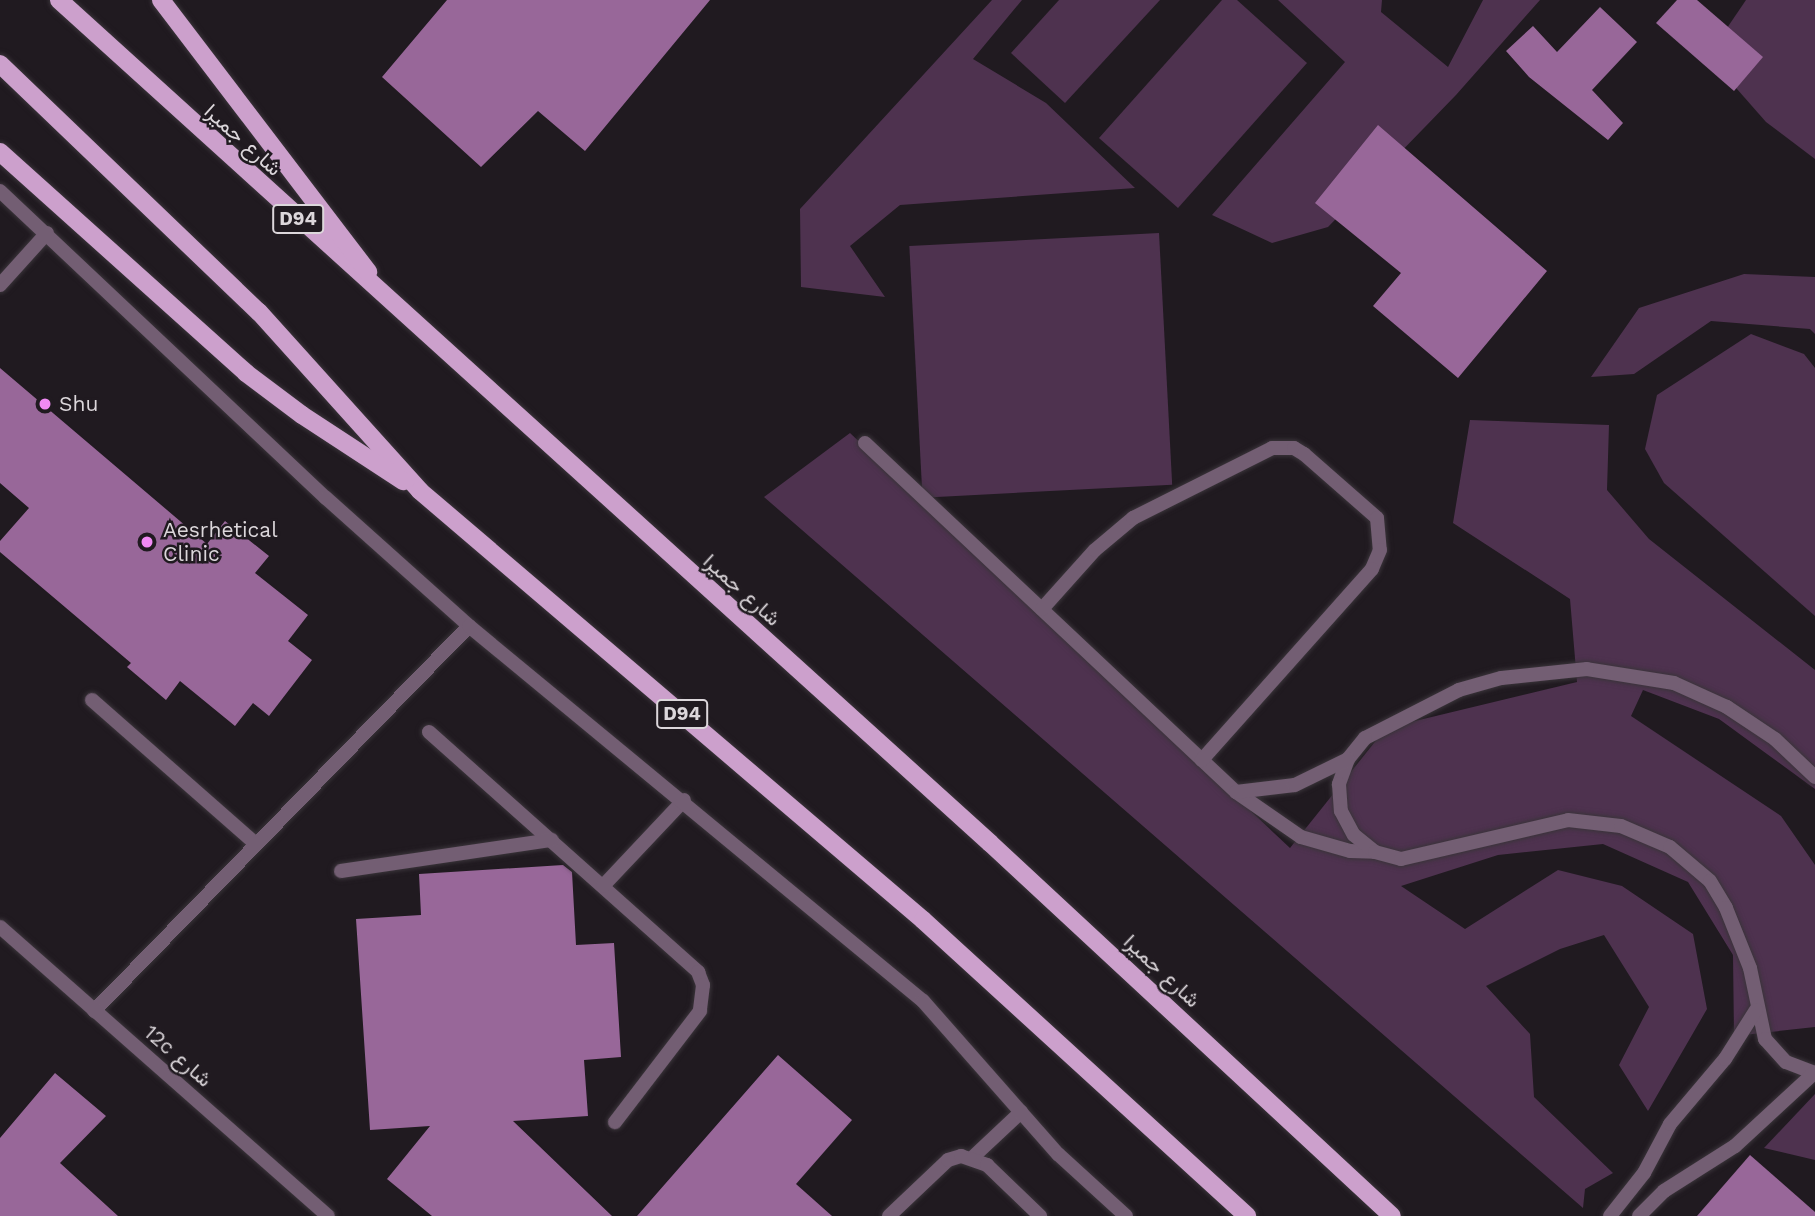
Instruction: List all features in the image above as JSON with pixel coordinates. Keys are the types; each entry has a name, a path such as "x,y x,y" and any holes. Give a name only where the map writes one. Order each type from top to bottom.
{"main road":[{"name":"شارع جميرا","path":"59,0 390,303 990,843 1392,1216"},
{"path":"161,0 390,303"},
{"name":"D94","path":"0,64 259,312 420,491 923,920 1247,1216"},
{"path":"0,152 246,373 360,455 420,491"}],"street":[{"path":"0,191 326,498 469,626 684,800 923,1001 1058,1154 1126,1216"},
{"path":"0,285 47,233"},
{"path":"865,443 1236,792 1301,837 1350,851 1412,858 1568,820 1633,831 1670,847 1710,881 1740,938 1756,1010 1775,1052 1815,1073 1735,1146 1664,1191 1639,1216"},
{"path":"1042,609 1095,550 1133,518 1272,447 1283,446 1304,454 1377,519 1380,550 1372,569 1202,760"},
{"path":"94,1011 469,626"},
{"path":"1375,852 1354,835 1341,811 1339,784 1348,759 1365,738 1459,690 1501,678 1587,669 1674,683 1727,706 1775,739 1815,777"},
{"path":"92,700 256,844"},
{"path":"429,732 690,961 703,985 704,998 693,1023 615,1122"},
{"path":"1236,792 1295,785 1348,759"},
{"path":"603,886 684,800"},
{"path":"341,871 552,840"},
{"name":"12c شارع","path":"0,928 328,1216"},
{"path":"1610,1216 1644,1173 1670,1124 1725,1059 1756,1010"},
{"path":"890,1216 948,1160 974,1157 1021,1112"},
{"path":"974,1157 1040,1216"},
{"path":"1644,1173 1664,1191"}],"shaded area":[{"path":"992,0 1022,0 973,59 1046,103 1135,188 900,205 850,246 885,297 801,287 800,209"},
{"path":"1059,0 1160,0 1065,103 1011,53"},
{"path":"1222,0 1237,0 1307,63 1178,208 1099,138"},
{"path":"1278,0 1382,0 1381,12 1448,67 1483,0 1540,0 1456,95 1328,227 1272,243 1212,215 1345,62"},
{"path":"1746,0 1815,0 1815,159 1766,122 1708,56"},
{"path":"1159,233 1172,485 923,498 909,246"},
{"path":"1744,274 1815,277 1815,334 1810,329 1711,321 1634,374 1591,377 1639,308"},
{"path":"1751,334 1804,354 1815,368 1815,616 1664,483 1645,449 1657,395"},
{"path":"1470,420 1609,425 1607,490 1649,539 1815,670 1815,789 1719,719 1643,690 1631,716 1781,816 1815,865 1815,1027 1734,1036 1733,955 1688,882 1603,844 1498,855 1401,886 1465,929 1558,870 1622,886 1693,934 1707,1009 1648,1111 1619,1065 1649,1007 1604,935 1560,949 1486,986 1530,1034 1534,1097 1613,1173 1585,1189 1583,1208 764,497 850,433 1290,848 1386,728 1577,682 1570,599 1453,523"},
{"path":"1815,1094 1815,1160 1764,1148"}],"building":[{"path":"447,0 710,0 585,151 538,111 481,167 382,77"},
{"path":"1677,0 1697,0 1763,57 1734,91 1656,23"},
{"path":"1600,7 1637,42 1592,90 1623,123 1608,140 1529,77 1506,51 1533,26 1557,52"},
{"path":"1378,125 1547,271 1458,378 1373,306 1401,273 1315,203"},
{"path":"0,368 207,544 225,521 269,556 255,573 308,615 288,641 312,660 269,716 253,703 235,726 180,681 166,700 127,667 131,663 0,552 0,541 29,508 0,483"},
{"path":"563,865 572,872 576,945 614,943 621,1057 584,1060 588,1116 513,1121 612,1216 432,1216 387,1179 430,1126 370,1130 356,919 421,915 419,874"},
{"path":"778,1055 852,1120 796,1184 832,1216 637,1216"},
{"path":"55,1073 106,1116 60,1163 118,1216 0,1216 0,1138"},
{"path":"1750,1155 1815,1212 1815,1216 1697,1216"}],"place":[{"name":"Shu","path":"45,404"},
{"name":"Aesrhetical Clinic","path":"147,542"}]}
